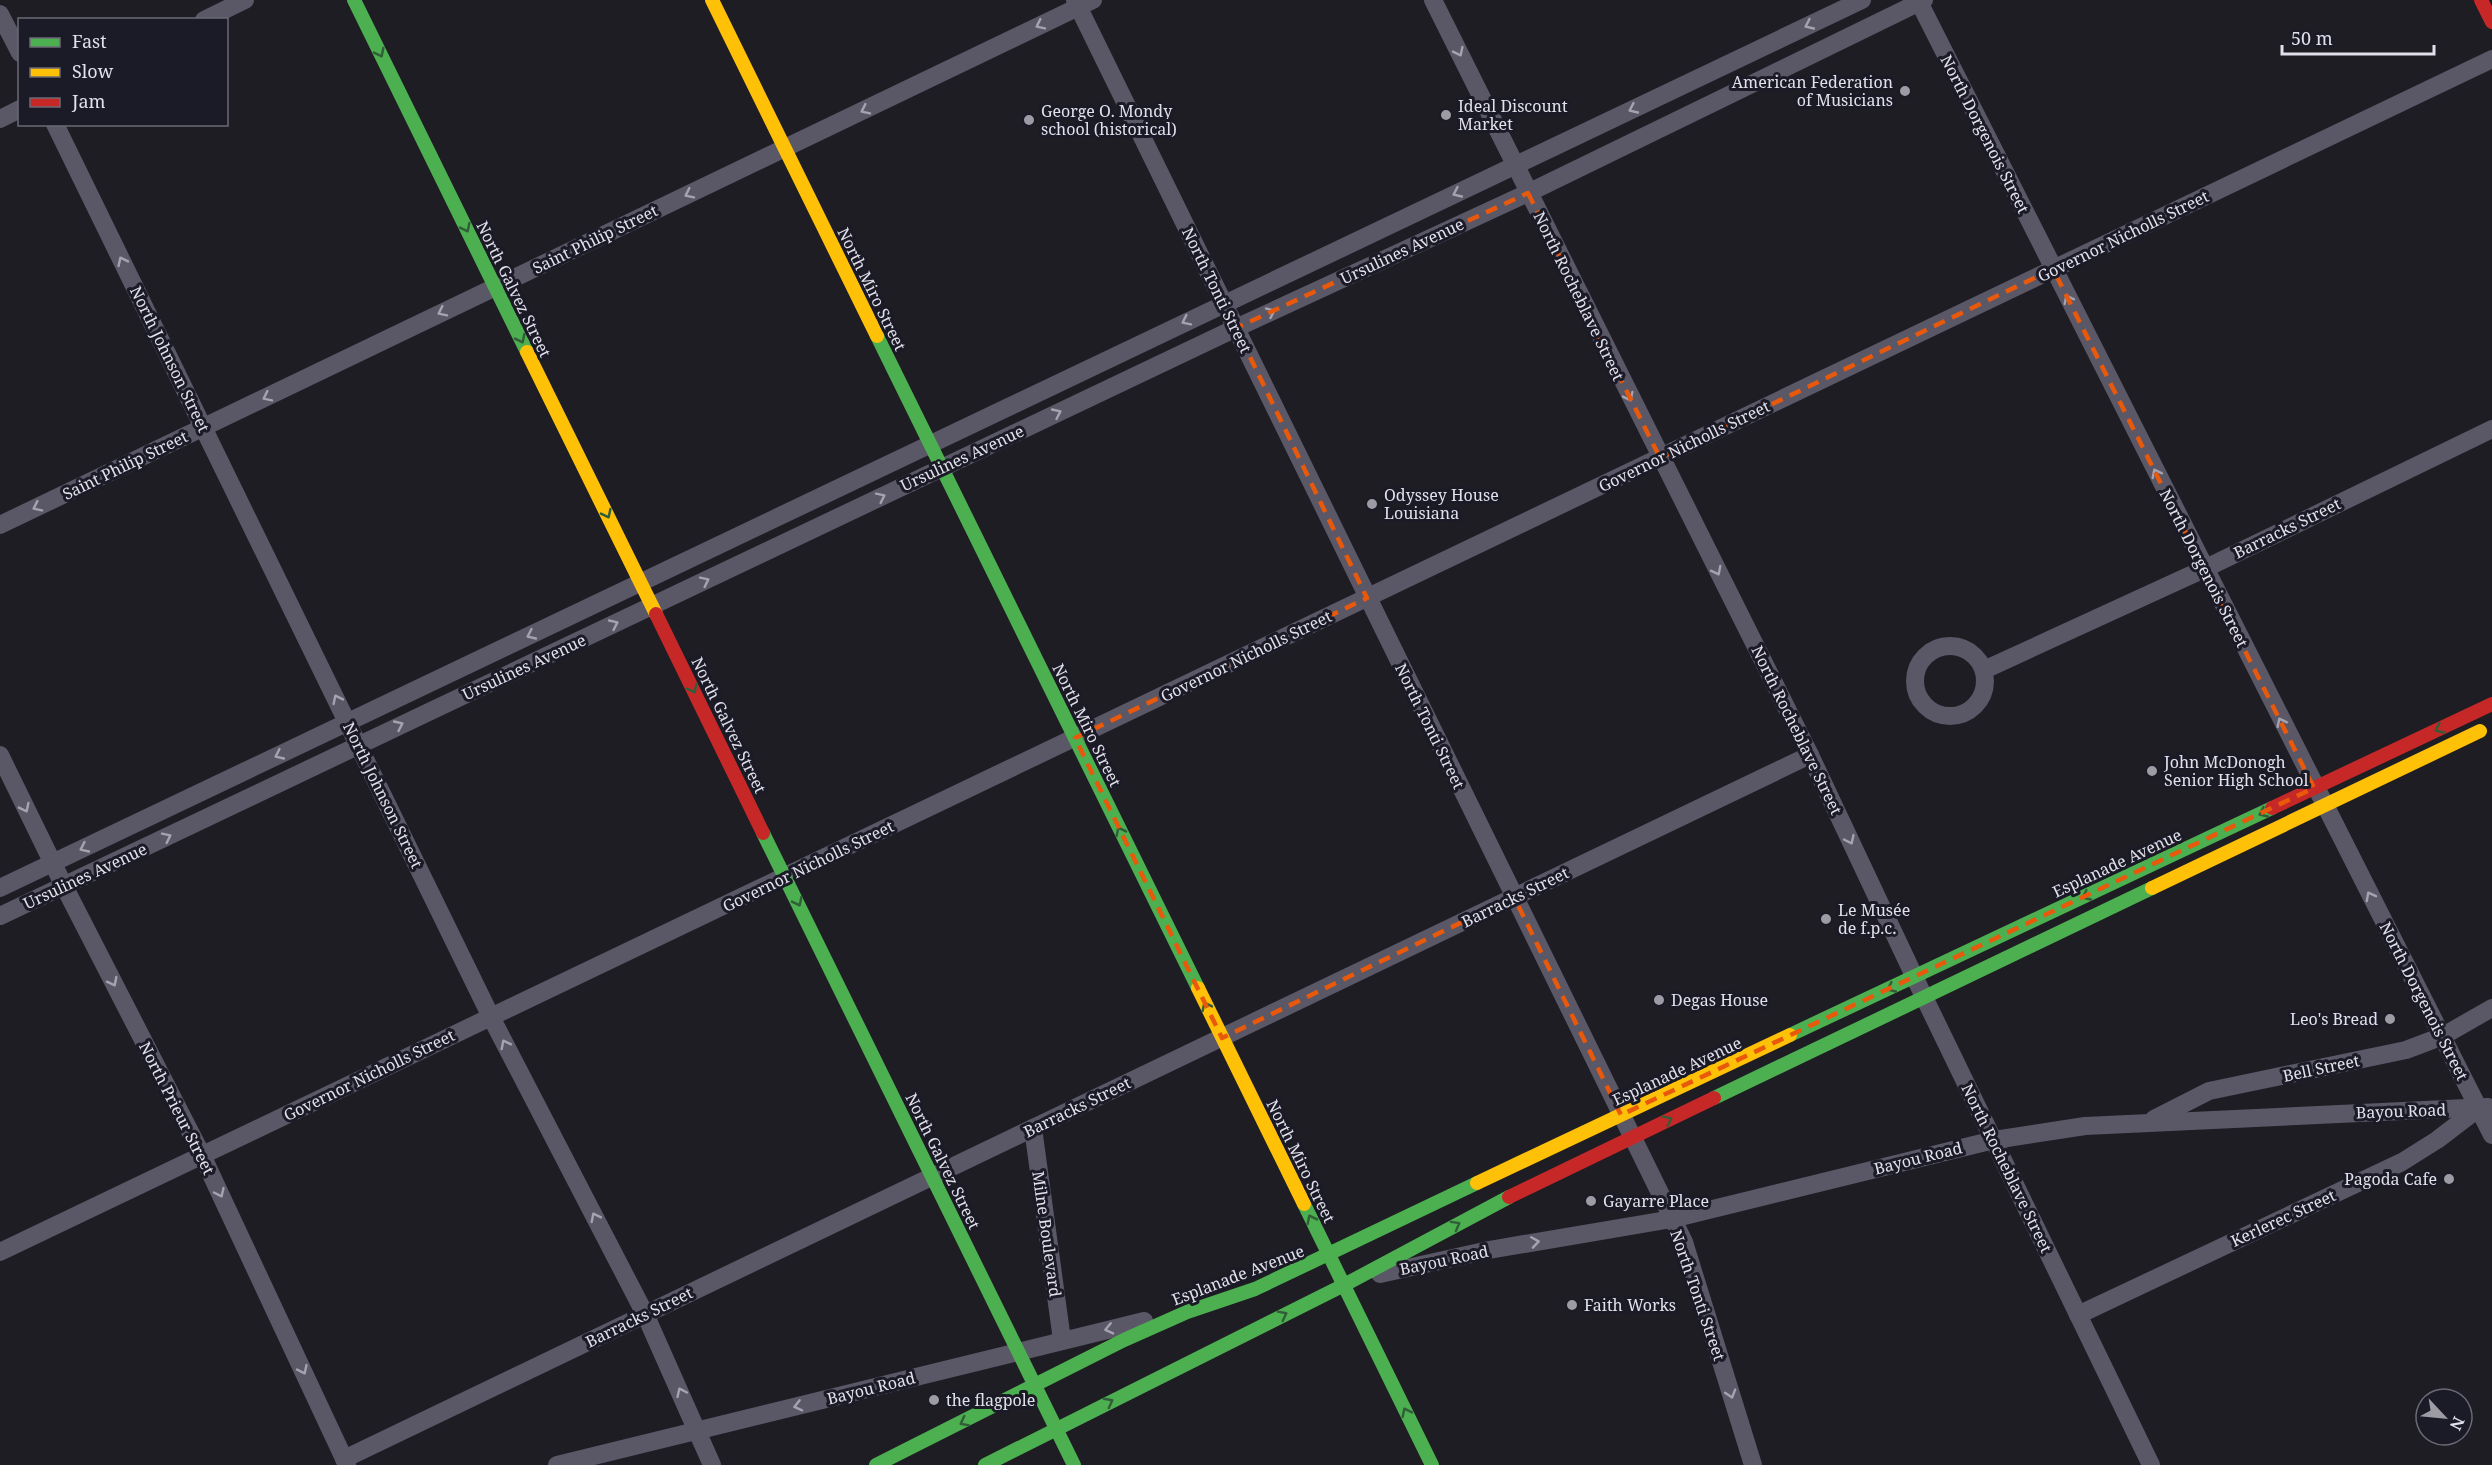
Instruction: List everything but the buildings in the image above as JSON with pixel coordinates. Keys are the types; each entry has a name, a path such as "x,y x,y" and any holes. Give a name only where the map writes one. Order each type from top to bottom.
{"street":[{"path":"208,18 244,0"},
{"name":"North Galvez Street","path":"354,0 1074,1465"},
{"name":"North Miro Street","path":"712,0 1329,1256 1349,1282 1432,1465"},
{"name":"North Rocheblave Street","path":"1433,0 1810,755 1924,997 2151,1465"},
{"name":"Ursulines Avenue","path":"0,888 1862,0"},
{"path":"2481,0 2492,22"},
{"name":"Ursulines Avenue","path":"0,916 942,467 1528,193 1920,1"},
{"name":"North Dorgenois Street","path":"1920,1 2323,806 2443,1036 2486,1107 2492,1135"},
{"name":"Saint Philip Street","path":"0,525 785,148 1082,2"},
{"name":"North Tonti Street","path":"1082,2 1223,303 1684,1242 1753,1465"},
{"path":"0,14 18,49"},
{"name":"Governor Nicholls Street","path":"0,1252 2492,59"},
{"path":"0,119 18,110"},
{"name":"North Johnson Street","path":"56,126 491,1017 645,1314 699,1431 712,1465"},
{"name":"Barracks Street","path":"1984,670 2204,569 2492,429"},
{"name":"Esplanade Avenue","path":"876,1465 1124,1340 1187,1312 1255,1289 1329,1256 1621,1115 2492,704"},
{"path":"985,1465 1349,1282 1494,1204 2492,725"},
{"name":"North Prieur Street","path":"0,755 52,863 202,1155 346,1462"},
{"name":"Barracks Street","path":"346,1462 645,1314 1810,755"},
{"name":"Bell Street","path":"2147,1122 2210,1091 2406,1050 2443,1036 2492,1008"},
{"name":"Bayou Road","path":"1349,1282 1489,1250 1672,1219 1994,1140 2085,1126 2486,1107"},
{"name":"Kerlerec Street","path":"2078,1315 2402,1162 2486,1107"},
{"name":"Milne Boulevard","path":"1033,1128 1062,1340"},
{"name":"Bayou Road","path":"556,1465 1062,1340 1187,1312"}],"highlighted area":[{"path":"1528,193 1660,458 2053,269 2314,788 1621,1115 1514,897 1222,1038 1075,738 1367,598 1236,328"}],"traffic: fast":[{"path":"354,0 527,352"},
{"path":"877,336 1198,988"},
{"path":"1790,1035 2272,808"},
{"path":"763,833 1074,1465"},
{"path":"1714,1098 2152,888"},
{"path":"876,1465 1124,1340 1187,1312 1255,1289 1477,1183"},
{"path":"985,1465 1344,1285 1509,1197"},
{"path":"1304,1204 1432,1465"}],"traffic: slow":[{"path":"712,0 877,336"},
{"path":"527,352 656,614"},
{"path":"2152,888 2480,731"},
{"path":"1198,988 1304,1204"},
{"path":"1477,1183 1790,1035"}],"traffic: jam":[{"path":"2481,0 2492,22"},
{"path":"656,614 763,833"},
{"path":"2272,808 2492,704"},
{"path":"1509,1197 1714,1098"}],"place":[{"name":"American Federation of Musicians","path":"1905,91"},
{"name":"Ideal Discount Market","path":"1446,115"},
{"name":"George O. Mondy school (historical)","path":"1029,120"},
{"name":"Odyssey House Louisiana","path":"1372,504"},
{"name":"John McDonogh Senior High School","path":"2152,771"},
{"name":"Le Musée de f.p.c.","path":"1826,919"},
{"name":"Degas House","path":"1659,1000"},
{"name":"Leo's Bread","path":"2390,1019"},
{"name":"Pagoda Cafe","path":"2449,1179"},
{"name":"Gayarre Place","path":"1591,1201"},
{"name":"Faith Works","path":"1572,1305"},
{"name":"the flagpole","path":"934,1400"}]}
